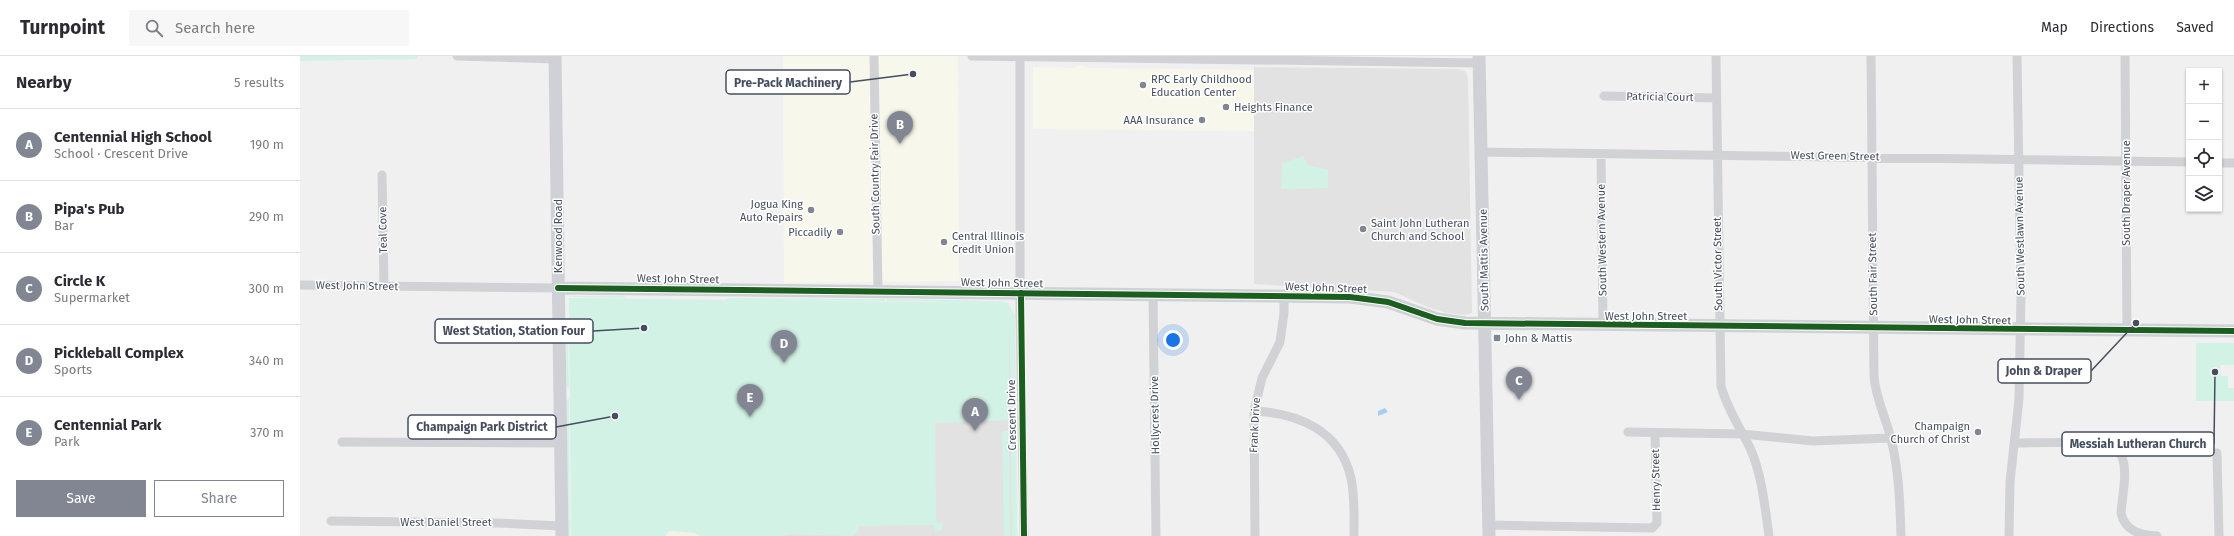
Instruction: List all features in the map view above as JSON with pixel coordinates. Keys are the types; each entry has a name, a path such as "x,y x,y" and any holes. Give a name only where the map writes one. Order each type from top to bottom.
{"street":[{"path":"457,56 555,57"},
{"name":"South Country Fair Drive","path":"874,56 878,292"},
{"path":"972,56 1020,58 1479,59"},
{"name":"South Victor Street","path":"1716,56 1716,155 1721,386 1729,409 1755,463 1769,536"},
{"name":"South Fair Street","path":"1871,56 1876,391 1891,438 1898,480 1901,536"},
{"name":"South Westlawn Avenue","path":"2009,536 2010,482 2019,399 2019,330 2021,295 2017,56"},
{"name":"South Draper Avenue","path":"2125,56 2128,331"},
{"name":"Kenwood Road","path":"555,57 562,531"},
{"name":"Crescent Drive","path":"1020,58 1024,536"},
{"name":"South Mattis Avenue","path":"1479,59 1486,324 1489,531"},
{"name":"Patricia Court","path":"1604,96 1716,98"},
{"name":"West Green Street","path":"1481,152 2186,162"},
{"name":"South Western Avenue","path":"1601,154 1603,325"},
{"path":"2222,163 2234,163"},
{"name":"Teal Cove","path":"382,175 384,286"},
{"name":"West John Street","path":"300,285 1284,296 1371,299 1388,302 1450,322 1486,324 2128,331 2234,330"},
{"name":"Hollycrest Drive","path":"1153,295 1156,536"},
{"name":"Frank Drive","path":"1255,536 1254,411 1258,389 1280,342 1283,326 1284,296"},
{"path":"1254,411 1269,411 1297,417 1317,428 1334,444 1346,463 1351,477 1354,536"},
{"name":"Henry Street","path":"1628,432 1742,434 1813,441 1891,438"},
{"name":"Henry Street","path":"1489,531 1652,528 1657,523 1655,433"},
{"path":"342,442 560,443"},
{"path":"2015,443 2094,444 2110,446 2116,449 2124,466 2121,513 2122,520 2130,529 2138,533 2157,536"},
{"path":"2217,453 2219,536"},
{"name":"West Daniel Street","path":"331,521 498,523 562,531"}],"shaded area":[{"path":"783,56 958,56 959,281 784,283"},
{"path":"1079,65 1091,68 1255,70 1255,131 1033,129 1033,67 1074,68"},
{"name":"Saint John Lutheran Church and School","path":"1254,67 1458,69 1465,71 1468,78 1472,313 1465,315 1447,313 1430,308 1394,292 1254,284"},
{"path":"930,315 1015,315 1017,536 714,536 809,526 858,526"}],"green space":[{"path":"300,56 418,56 418,59 300,61"},
{"path":"1303,156 1307,165 1328,170 1328,188 1281,189 1282,164"},
{"path":"624,296 626,298 569,297"},
{"path":"569,298 1009,303 1009,420 935,423 936,522 943,523 942,530 935,532 934,525 859,526 858,532 852,536 791,534 779,536 571,536"},
{"path":"729,298 885,299 885,301 725,300"},
{"path":"887,299 1002,301 1008,303 886,301"},
{"path":"1009,304 1015,315 1015,411 1011,419"},
{"path":"568,338 569,389 566,386 566,340"},
{"path":"2196,343 2234,343 2234,365 2220,365 2221,376 2228,376 2228,388 2234,388 2234,401 2196,401"},
{"path":"569,398 570,536 567,536 566,401"},
{"path":"1009,431 1010,536 1004,536 1002,432"},
{"path":"1011,432 1016,439 1017,536 1012,536"}],"sand":[{"path":"669,531 696,533 699,536 665,536"}],"water":[{"path":"1385,408 1388,412 1378,416 1378,411"}],"cycle path":[{"path":"558,288 1350,297 1388,302 1437,319 1465,323 2234,331"},
{"path":"1021,293 1024,536"}],"place":[{"name":"Pre-Pack Machinery","path":"913,74"},
{"name":"RPC Early Childhood Education Center","path":"1143,85"},
{"name":"Heights Finance","path":"1226,107"},
{"name":"AAA Insurance","path":"1202,120"},
{"name":"Pipa's Pub","path":"900,144"},
{"name":"Jogua King Auto Repairs","path":"811,210"},
{"name":"Saint John Lutheran Church and School","path":"1363,229"},
{"name":"Piccadily","path":"840,232"},
{"name":"Central Illinois Credit Union","path":"944,242"},
{"name":"John & Draper","path":"2136,323"},
{"name":"West Station, Station Four","path":"644,328"},
{"name":"John & Mattis","path":"1497,338"},
{"name":"Pickleball Complex","path":"784,363"},
{"name":"Messiah Lutheran Church","path":"2215,372"},
{"name":"Circle K","path":"1519,400"},
{"name":"Champaign Park District","path":"615,416"},
{"name":"Centennial Park","path":"750,417"},
{"name":"Centennial High School","path":"975,431"},
{"name":"Champaign Church of Christ","path":"1978,432"}]}
